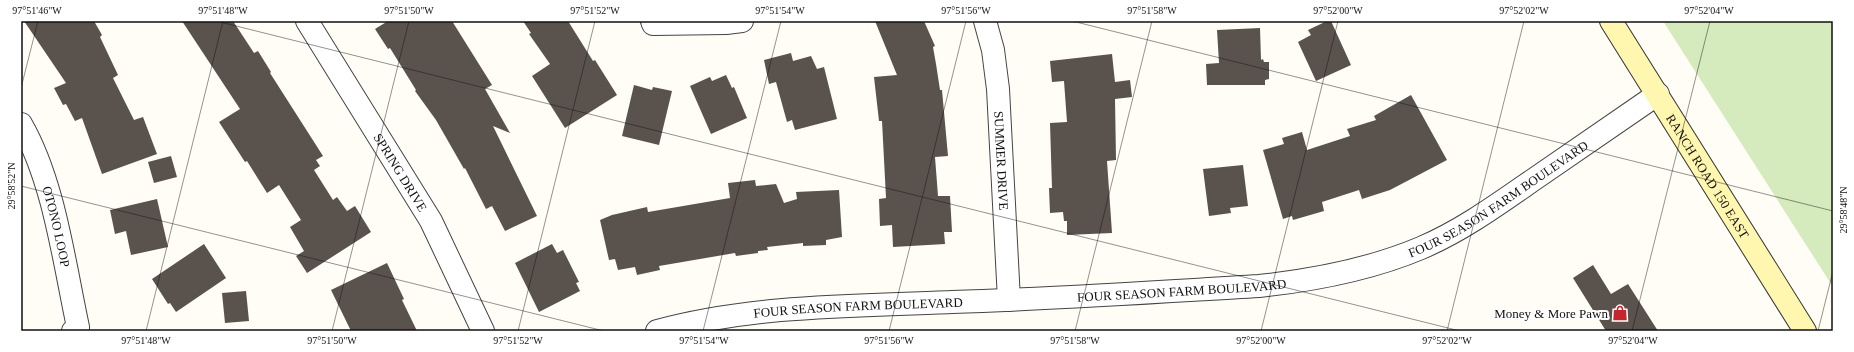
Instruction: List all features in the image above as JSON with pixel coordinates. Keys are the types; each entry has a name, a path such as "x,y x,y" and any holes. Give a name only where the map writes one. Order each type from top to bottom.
{"main road":[{"name":"RANCH ROAD 150 EAST","path":"1612,21 1805,331"}],"street":[{"name":"SPRING DRIVE","path":"307,21 431,221 483,331"},
{"path":"652,21 653,24 726,23 742,21"},
{"name":"SUMMER DRIVE","path":"986,21 993,50 998,89 1009,300"},
{"name":"FOUR SEASON FARM BOULEVARD","path":"657,331 719,318 767,311 1009,300 1259,286 1299,282 1349,272 1390,260 1422,247 1476,218 1658,94"},
{"name":"OTONO LOOP","path":"21,124 34,152 54,214 78,327 73,331"}],"green space":[{"path":"1663,21 1833,21 1833,287"}],"building":[{"path":"24,21 94,21 102,35 100,37 118,75 113,78 134,120 143,117 157,154 102,174 82,118 75,121 66,104 63,105 54,88 66,83"},
{"path":"182,21 233,21 254,53 258,51 271,72 270,73 323,156 316,160 320,166 314,170 333,200 337,197 347,211 355,206 371,232 307,273 296,256 304,251 290,227 301,220 279,185 267,193 247,161 245,162 219,122 240,109"},
{"path":"388,21 452,21 492,85 485,89 510,133 493,126 537,216 505,231 492,206 486,209 465,168 464,169 436,120 415,91 416,90 390,48 388,49 375,29"},
{"path":"523,21 568,21 593,61 595,60 617,95 565,128 532,76 550,64 529,34 531,33"},
{"path":"875,21 924,21 935,46 933,47 940,90 942,90 948,156 935,157 938,196 950,196 952,232 944,232 945,244 893,247 892,225 880,226 879,199 886,198 882,121 879,121 874,77 897,75"},
{"path":"1327,21 1331,21 1351,65 1316,81 1298,42 1311,35 1308,30"},
{"path":"1260,28 1261,60 1263,59 1264,62 1269,62 1269,79 1265,80 1265,85 1207,85 1206,64 1219,63 1217,30"},
{"path":"791,53 793,61 811,56 817,69 824,67 837,119 795,130 792,120 787,122 776,82 769,84 764,60"},
{"path":"1112,54 1115,82 1130,80 1132,97 1115,99 1116,160 1107,161 1112,233 1067,235 1067,221 1064,221 1063,212 1050,213 1049,188 1052,188 1050,123 1067,122 1064,81 1052,82 1050,61"},
{"path":"726,75 732,88 734,87 747,118 711,134 690,86 710,77 712,81"},
{"path":"634,85 652,90 653,87 672,91 659,145 622,136"},
{"path":"1411,95 1447,160 1390,190 1362,199 1359,190 1322,202 1324,211 1293,220 1292,216 1283,219 1263,150 1284,144 1282,138 1302,132 1307,150 1350,136 1347,129 1376,120 1374,116"},
{"path":"171,156 177,177 154,183 148,162"},
{"path":"1243,165 1248,206 1230,208 1231,213 1209,216 1203,169"},
{"path":"755,180 756,186 776,184 784,203 797,199 796,192 839,190 842,237 826,240 826,245 803,246 803,243 767,247 768,250 758,251 758,253 736,256 735,253 659,266 660,270 637,275 635,267 618,270 615,259 609,260 600,220 612,215 647,207 648,212 730,198 728,183"},
{"path":"157,199 168,247 131,255 126,231 115,234 110,210"},
{"path":"204,244 226,278 176,312 170,303 168,304 152,279"},
{"path":"552,244 557,253 563,250 579,282 576,283 580,291 539,312 515,263"},
{"path":"387,263 404,299 402,300 417,331 351,331 331,290"},
{"name":"Money & More Pawn","path":"1593,265 1611,294 1628,284 1658,331 1606,331 1573,278"},
{"path":"246,291 249,321 225,323 222,293"}],"place":[{"name":"Money & More Pawn","path":"1620,313"}]}
